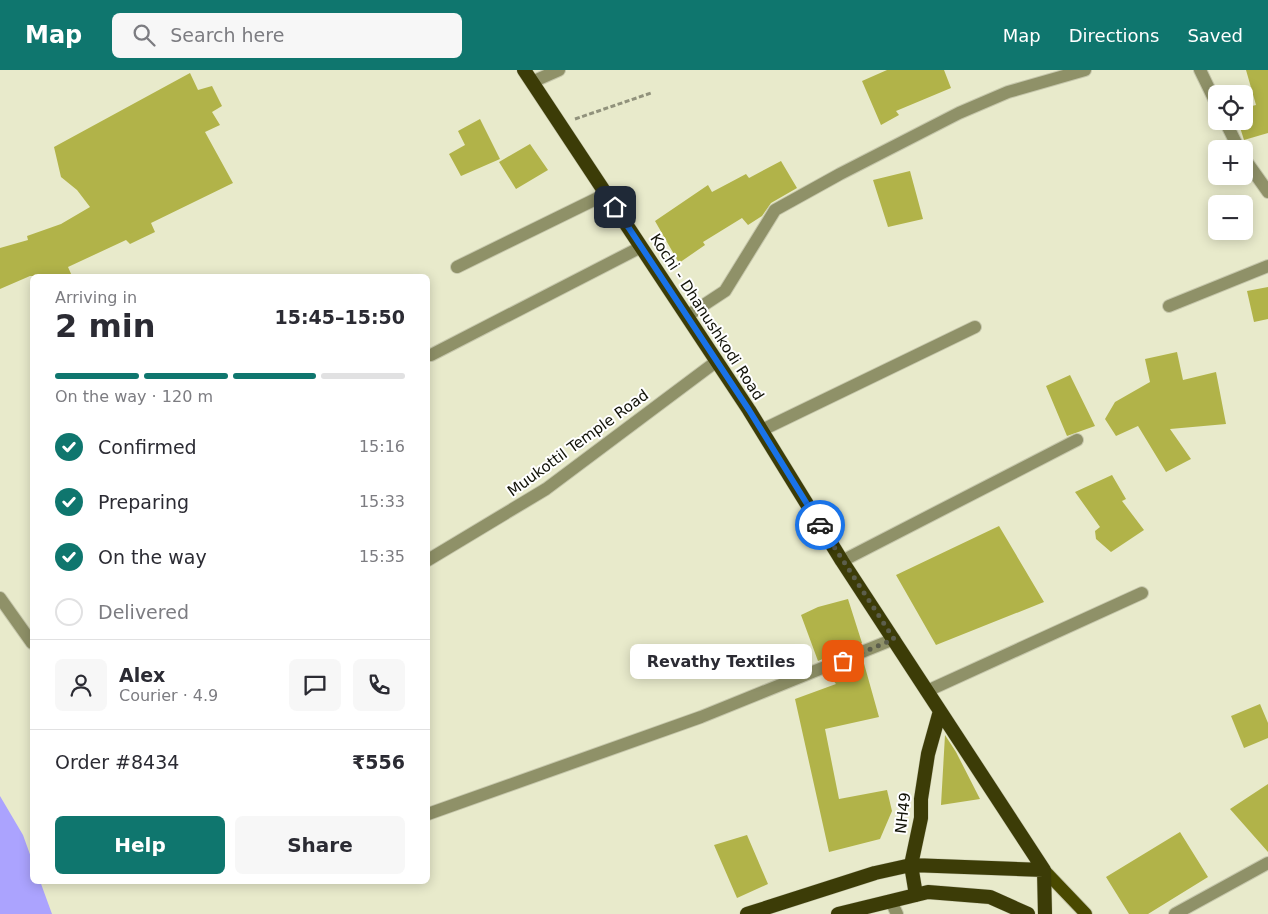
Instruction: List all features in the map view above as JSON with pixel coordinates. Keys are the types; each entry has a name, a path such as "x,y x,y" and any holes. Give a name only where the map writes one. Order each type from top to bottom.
{"highway":[{"name":"Kochi - Dhanushkodi Road","path":"528,76 762,430 842,561 1044,870"},
{"name":"NH49","path":"916,895 911,865 921,818 921,798 928,754 940,711"},
{"path":"747,914 875,873 911,865 1044,870 1045,914"},
{"path":"838,914 894,908 916,895 928,892 990,897 1028,914"}],"main road":[{"path":"1044,870 1086,914"}],"street":[{"path":"528,76 559,70"},
{"path":"687,316 726,291 775,210 840,174 959,113 1008,92 1085,70"},
{"path":"1200,70 1208,86"},
{"path":"1253,171 1268,192"},
{"path":"457,267 606,194"},
{"path":"431,355 641,247"},
{"path":"1168,306 1268,266"},
{"path":"762,430 975,328"},
{"name":"Muukottil Temple Road","path":"430,559 546,489 717,361"},
{"path":"842,561 1076,440"},
{"path":"928,691 1142,593"},
{"path":"0,598 30,640"},
{"path":"430,813 701,717 894,639"},
{"path":"1175,914 1268,863"}],"path":[{"path":"560,124 651,93"}],"shaded area":[{"path":"0,796 23,835 30,854 30,884 41,884 52,914 0,914"}],"building":[{"path":"887,70 944,70 951,88 896,111 899,115 881,125 862,81"},
{"path":"1246,70 1268,70 1268,133 1244,140 1241,130 1253,130 1253,106 1256,105 1253,85 1250,85"},
{"path":"190,73 198,90 212,86 222,106 212,112 220,125 205,132 233,183 151,223 155,232 130,244 126,240 68,267 71,274 30,274 30,276 0,289 0,248 28,240 27,236 61,224 90,207 77,190 61,177 54,147"},
{"path":"480,119 500,159 461,176 449,154 465,145 458,131"},
{"path":"530,144 548,170 516,189 499,162"},
{"path":"781,161 797,188 771,203 762,216 748,225 742,218 703,242 705,245 679,263 655,221 708,185 712,192 746,174 749,178"},
{"path":"910,171 923,219 888,227 873,180"},
{"path":"1268,287 1268,319 1254,322 1247,291"},
{"path":"1177,352 1183,380 1216,372 1226,424 1170,429 1191,459 1166,472 1138,426 1116,436 1105,419 1115,402 1150,382 1145,359"},
{"path":"1070,375 1095,426 1067,436 1046,386"},
{"path":"1112,475 1126,499 1122,501 1144,530 1111,552 1096,539 1095,531 1100,527 1075,492"},
{"path":"999,526 1044,602 936,645 896,575"},
{"path":"848,599 862,643 818,661 801,615 818,607"},
{"path":"863,660 879,717 825,729 839,799 887,790 892,811 880,839 829,852 795,699 836,684 828,674"},
{"path":"1260,704 1268,723 1268,738 1244,748 1231,716"},
{"path":"945,735 956,752 980,799 941,805"},
{"path":"1268,784 1268,852 1230,809"},
{"path":"1180,832 1208,877 1148,914 1129,914 1106,877"},
{"path":"747,835 768,884 737,898 714,845"}],"way so far":[{"path":"820,525 894,639 843,661"}],"place":[{"name":"Revathy Textiles","path":"843,661"}],"route":[{"path":"615,207 749,410 820,525"}]}
